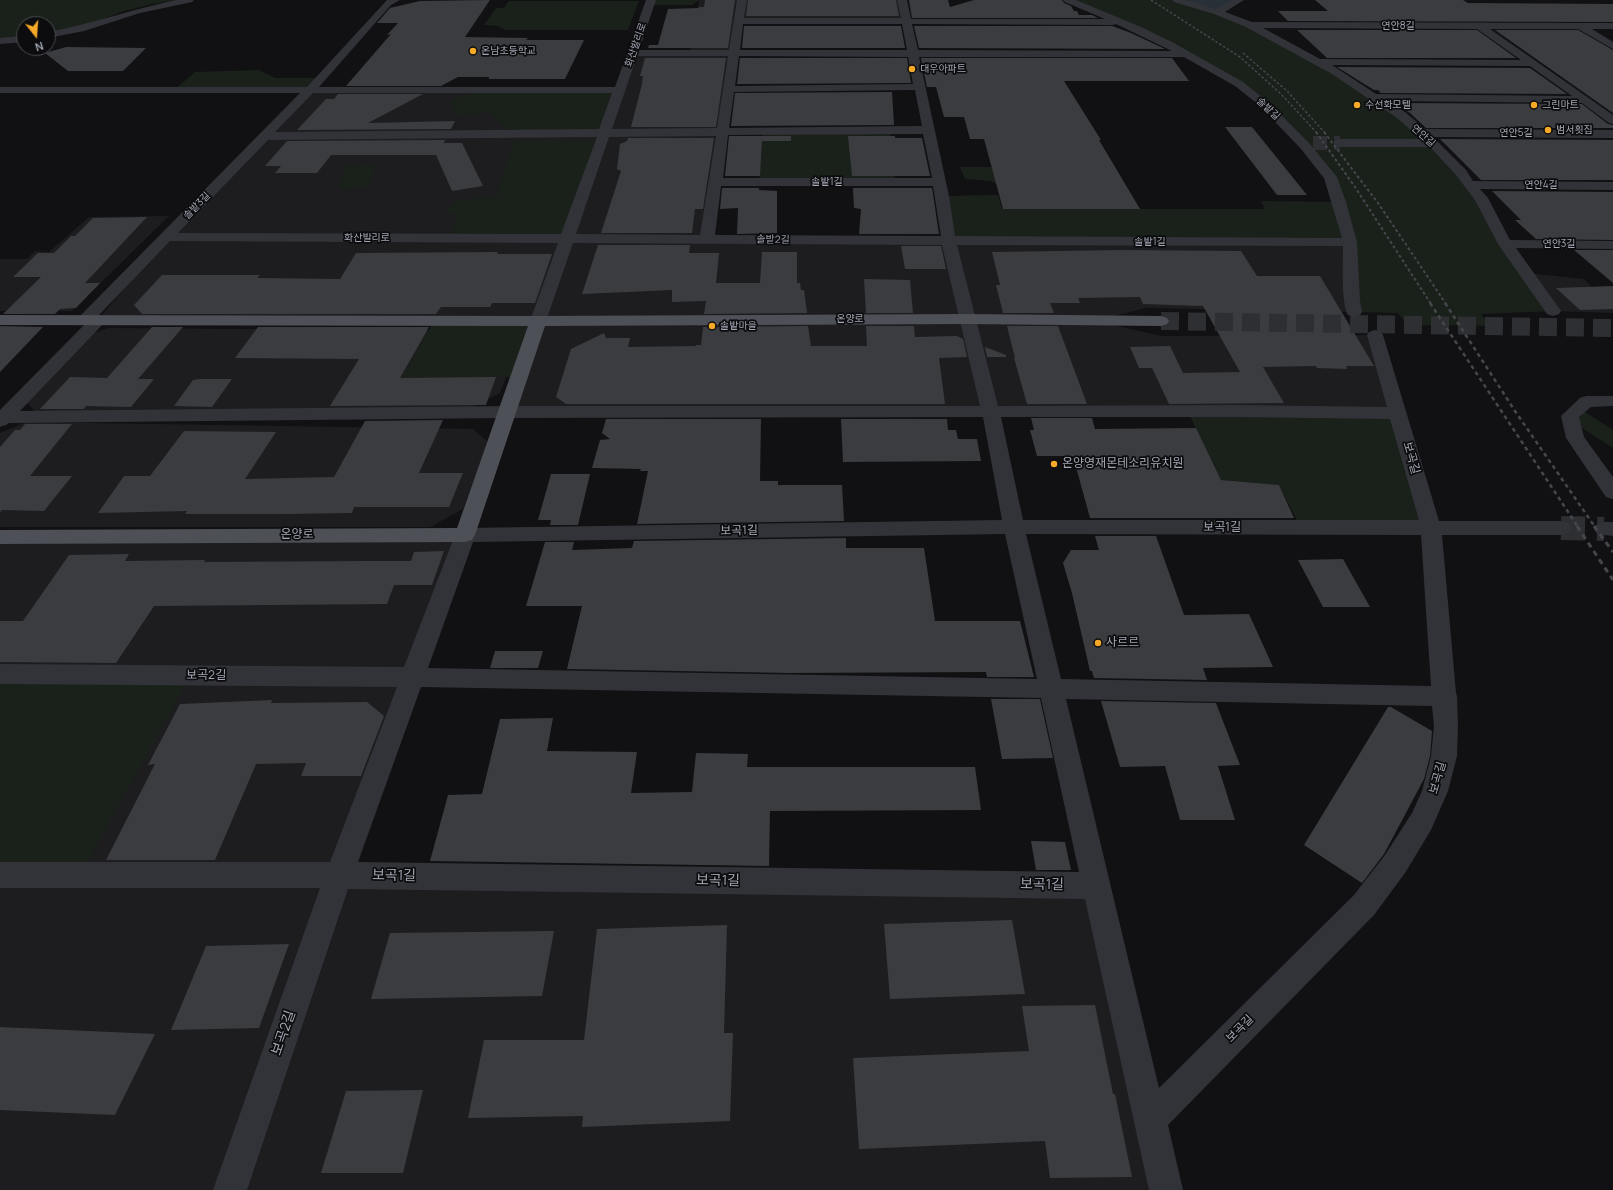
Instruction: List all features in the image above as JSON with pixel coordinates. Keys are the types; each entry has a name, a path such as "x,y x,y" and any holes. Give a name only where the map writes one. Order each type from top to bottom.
{"main road":[{"name":"온양로","path":"0,320 538,321 967,318 1161,321"},
{"path":"465,535 538,321"},
{"name":"온양로","path":"0,537 465,535"}],"street":[{"path":"56,34 80,29 138,11 190,0"},
{"name":"솔밭3길","path":"2,419 167,237 309,91 388,3 395,0"},
{"name":"화산발리로","path":"538,321 651,0"},
{"path":"706,239 742,0"},
{"path":"902,0 929,130 949,242 991,412 1014,527 1050,689 1166,1190"},
{"name":"솔밭길","path":"1068,0 1100,12 1156,38 1239,84 1263,103 1307,143 1330,177 1350,242 1352,301 1354,312"},
{"name":"연안길","path":"1177,0 1217,12 1250,25 1318,62 1401,115 1433,143 1461,173 1468,185 1481,198 1505,244 1530,277 1552,311"},
{"path":"1217,12 1240,0"},
{"path":"177,3 188,11"},
{"path":"739,21 906,20 1120,22"},
{"name":"연안8길","path":"1250,25 1613,26"},
{"path":"1480,26 1613,120"},
{"path":"1581,26 1613,46"},
{"path":"0,42 16,40"},
{"path":"632,54 1184,54"},
{"path":"1318,62 1534,63"},
{"path":"729,89 920,87"},
{"path":"0,90 620,90"},
{"path":"1374,97 1584,100"},
{"path":"265,136 929,130"},
{"name":"연안5길","path":"1420,133 1613,134"},
{"path":"1340,143 1433,143"},
{"name":"솔밭1길","path":"715,182 939,182"},
{"name":"연안4길","path":"1468,185 1613,186"},
{"name":"화산발리로","path":"167,237 567,239"},
{"name":"솔밭2길","path":"567,239 949,242"},
{"name":"솔밭1길","path":"949,242 1350,242"},
{"name":"연안3길","path":"1505,244 1613,244"},
{"name":"보곡길","path":"1150,1120 1364,905 1394,864 1422,821 1436,791 1444,756 1446,726 1445,696 1431,528 1375,335"},
{"path":"1613,401 1586,402 1570,416 1575,438 1613,492"},
{"path":"2,419 506,412 1236,411 1398,413"},
{"name":"보곡1길","path":"465,535 1014,527 1561,528"},
{"name":"보곡2길","path":"230,1190 339,875 465,535"},
{"name":"보곡2길","path":"0,674 412,677"},
{"path":"412,677 1445,696"},
{"path":"0,875 339,875"},
{"name":"보곡1길","path":"339,875 1096,886"}],"shaded area":[{"path":"0,0 180,0 152,4 121,12 86,26 56,31 56,16 16,16 16,37 0,39"},
{"path":"651,0 699,0 692,5 650,5"},
{"path":"699,0 902,0 906,20 739,21 707,239 1350,242 1354,312 1146,308 1094,321 1162,336 1375,335 1398,413 506,412 538,321 98,320 167,237 309,91 619,90 632,53 690,53"},
{"path":"1068,0 1171,0 1190,6 1188,0 1240,0 1218,12 1250,25 1374,97 1461,173 1553,311 1481,314 1491,326 1407,325 1398,313 1354,312 1350,243 949,242 942,196 998,195 1002,209 1265,209 1261,201 1338,202 1330,177 1275,115 1216,70"},
{"path":"1190,0 1240,0 1217,12 1184,2"},
{"path":"509,1 639,1 628,30 506,30 498,26 484,25 496,8 504,8"},
{"path":"259,70 275,78 321,78 309,91 174,90 195,72"},
{"path":"479,90 620,90 603,132 510,133 491,112 457,116 450,100"},
{"path":"890,130 895,182 759,182 763,131"},
{"path":"597,140 563,236 450,235 457,215 445,211 458,200 497,197 513,141"},
{"path":"376,164 369,187 338,189 346,166"},
{"path":"960,167 992,167 998,185 991,181 965,179"},
{"path":"169,216 72,311 0,311 0,259 27,259 35,251 49,252 89,217"},
{"path":"1527,273 1584,279 1613,310 1613,313 1553,311"},
{"path":"435,320 538,321 519,377 402,377"},
{"path":"108,328 506,331 520,341 500,393 472,407 36,413 26,402 91,334"},
{"path":"1579,408 1613,430 1613,448 1571,421"},
{"path":"1188,412 1398,413 1431,528 1301,528 1279,485 1221,480"},
{"path":"26,422 473,429 488,442 463,509 430,527 0,527 0,433"},
{"path":"465,535 339,875 1096,886 1166,1190 0,1190 0,544"},
{"path":"0,674 191,675 80,875 0,875"}],"building":[{"path":"490,0 465,37 528,38 526,40 584,40 565,79 489,79 489,77 458,77 441,86 346,86 391,34 387,35 398,23 377,23 390,8 420,1"},
{"path":"705,0 735,0 728,48 648,48 649,45 658,45 668,9 704,7"},
{"path":"748,0 896,0 899,16 746,16"},
{"path":"909,0 948,0 950,7 974,0 1062,0 1064,3 1071,6 1074,11 1077,11 1079,15 1092,15 1098,18 912,18"},
{"path":"1315,0 1463,0 1468,3 1613,4 1613,22 1288,21 1278,11 1328,11"},
{"path":"744,26 901,26 905,48 742,48"},
{"path":"914,26 1112,26 1165,49 919,48"},
{"path":"1297,30 1477,30 1516,58 1327,58"},
{"path":"1495,30 1578,30 1613,50 1613,113"},
{"path":"66,47 146,48 123,71 68,71 49,56 56,56 56,50"},
{"path":"645,58 726,58 716,127 631,127 642,84 643,76 640,76"},
{"path":"740,58 907,58 911,83 737,84"},
{"path":"921,58 1172,58 1189,81 1064,81 1101,140 1099,140 1140,209 1003,209 984,139 970,139 964,117 944,117 936,87 927,87"},
{"path":"1337,67 1530,68 1567,94 1381,93"},
{"path":"892,92 894,125 731,126 735,93"},
{"path":"338,94 423,94 368,123 455,121 451,129 297,130 326,99 334,99"},
{"path":"1395,103 1582,104 1608,124 1613,125 1613,128 1426,128 1410,113"},
{"path":"1225,127 1252,127 1307,195 1277,195"},
{"path":"729,136 791,136 791,141 762,141 760,176 725,176"},
{"path":"848,136 895,136 895,138 922,138 930,176 852,176"},
{"path":"628,138 714,138 703,209 695,209 692,233 601,233 621,171 617,169 620,144 627,141"},
{"path":"1440,139 1613,140 1613,180 1481,180"},
{"path":"445,140 444,143 462,143 483,186 452,191 436,155 331,155 317,173 275,173 281,166 265,166 287,141"},
{"path":"722,188 759,188 759,190 777,191 777,233 737,234 738,208 720,209"},
{"path":"853,188 932,188 939,234 859,234 861,209 854,208"},
{"path":"1492,191 1613,192 1613,240 1536,239 1515,220 1521,220"},
{"path":"147,217 85,283 100,283 76,308 60,309 55,314 3,314 41,277 13,277 38,253 54,253 71,236 75,236 93,218"},
{"path":"598,245 690,245 689,253 719,253 716,283 760,283 762,252 797,252 797,283 800,283 801,290 804,290 807,313 704,314 706,301 672,302 672,290 582,294"},
{"path":"901,246 941,246 946,269 905,269"},
{"path":"1122,250 1241,251 1257,276 1320,276 1374,366 1346,366 1347,369 1317,368 1316,366 1263,367 1284,403 1169,404 1152,368 1139,368 1130,347 1170,346 1183,373 1240,372 1203,306 1143,304 1140,297 1078,298 1080,303 1050,303 1054,313 1003,313 996,285 1000,285 992,252"},
{"path":"1574,250 1613,250 1613,283"},
{"path":"498,252 497,254 552,254 535,303 492,303 490,307 441,307 436,314 142,314 134,305 162,275 260,275 257,278 340,279 356,253"},
{"path":"864,279 910,280 913,313 866,313"},
{"path":"1613,286 1613,309 1580,310 1556,288"},
{"path":"0,326 43,327 0,372"},
{"path":"808,326 811,346 867,346 866,326 914,326 915,337 957,336 963,339 967,357 939,358 945,404 566,404 556,397 571,349 604,333 606,338 630,338 628,347 696,346 701,345 703,327"},
{"path":"1007,326 1058,326 1087,404 1027,404"},
{"path":"152,327 183,327 138,379 154,379 131,407 86,406 84,409 40,409 70,377 107,378"},
{"path":"258,327 429,327 400,378 496,377 486,405 330,406 359,359 235,358"},
{"path":"985,347 1006,355 1006,357 987,357"},
{"path":"232,379 212,407 174,406 193,380"},
{"path":"1031,418 1092,418 1095,429 1196,428 1221,480 1279,485 1294,518 1090,518 1073,456 1037,456 1030,430 1034,430"},
{"path":"606,419 761,419 760,481 778,481 778,485 842,485 844,521 637,524 648,471 640,471 641,469 592,468 600,440 610,439 602,433"},
{"path":"841,419 947,419 948,430 956,430 958,439 977,439 981,461 843,462"},
{"path":"443,420 419,473 463,473 449,507 354,507 352,513 185,514 187,511 98,513 124,476 150,476 184,431 276,432 245,479 334,477 365,421"},
{"path":"25,424 72,424 30,476 72,476 44,511 2,510 0,512 0,447 15,430 20,430"},
{"path":"551,474 590,474 578,525 550,525 551,520 538,520"},
{"path":"1095,536 1156,536 1184,615 1249,614 1273,667 1203,668 1207,680 1094,678 1092,671 1090,671 1072,593 1063,563 1071,550 1099,550"},
{"path":"846,538 846,548 924,548 935,621 1020,621 1034,677 987,677 986,672 790,673 567,669 582,606 526,606 545,542 574,542 572,550 632,548 634,541"},
{"path":"444,551 432,585 394,585 387,604 154,606 116,663 0,662 0,621 23,621 69,555 129,554 125,561 411,561 414,552"},
{"path":"1343,559 1370,607 1323,607 1298,560"},
{"path":"495,651 543,651 538,668 490,668"},
{"path":"991,699 1040,699 1053,758 1002,759"},
{"path":"272,700 271,703 367,702 384,716 361,776 301,776 306,763 256,764 215,860 106,860 155,764 148,765 180,704"},
{"path":"1101,701 1216,703 1240,765 1218,766 1235,820 1180,820 1165,766 1120,767"},
{"path":"1388,707 1391,707 1432,731 1430,756 1424,779 1384,854 1362,883 1304,845"},
{"path":"553,718 547,751 637,752 631,793 692,792 696,753 748,754 747,767 975,767 981,810 770,811 769,866 430,861 448,795 482,794 500,719"},
{"path":"1031,841 1065,842 1071,870 1036,870"},
{"path":"1012,920 1025,994 890,999 884,924"},
{"path":"727,925 724,1033 733,1033 730,1121 582,1127 583,1116 468,1118 484,1040 584,1040 597,929"},
{"path":"554,931 542,996 371,999 390,933"},
{"path":"289,944 259,1028 171,1030 206,946"},
{"path":"1095,1005 1132,1177 1050,1178 1045,1141 859,1149 853,1058 1029,1051 1022,1006"},
{"path":"0,1027 155,1034 115,1115 0,1110"},
{"path":"423,1090 403,1173 321,1173 346,1091"}],"tunnel":[{"path":"1313,143 1340,143"},
{"path":"1161,321 1613,328"},
{"path":"1561,528 1604,529"}],"railway":[{"path":"1151,0 1240,57 1281,94 1317,133"},
{"path":"1243,53 1287,91 1325,133"},
{"path":"1316,132 1355,187 1431,304"},
{"path":"1324,132 1378,203 1446,304"},
{"path":"1430,303 1578,527"},
{"path":"1445,303 1515,411 1595,527"},
{"path":"1577,526 1613,580"},
{"path":"1594,526 1613,552"}],"place":[{"name":"온남초등학교","path":"473,51"},
{"name":"대우아파트","path":"912,69"},
{"name":"수선화모텔","path":"1357,105"},
{"name":"그린마트","path":"1534,105"},
{"name":"범서횟집","path":"1548,130"},
{"name":"솔밭마을","path":"712,326"},
{"name":"온양영재몬테소리유치원","path":"1054,464"},
{"name":"사르르","path":"1098,643"}]}
